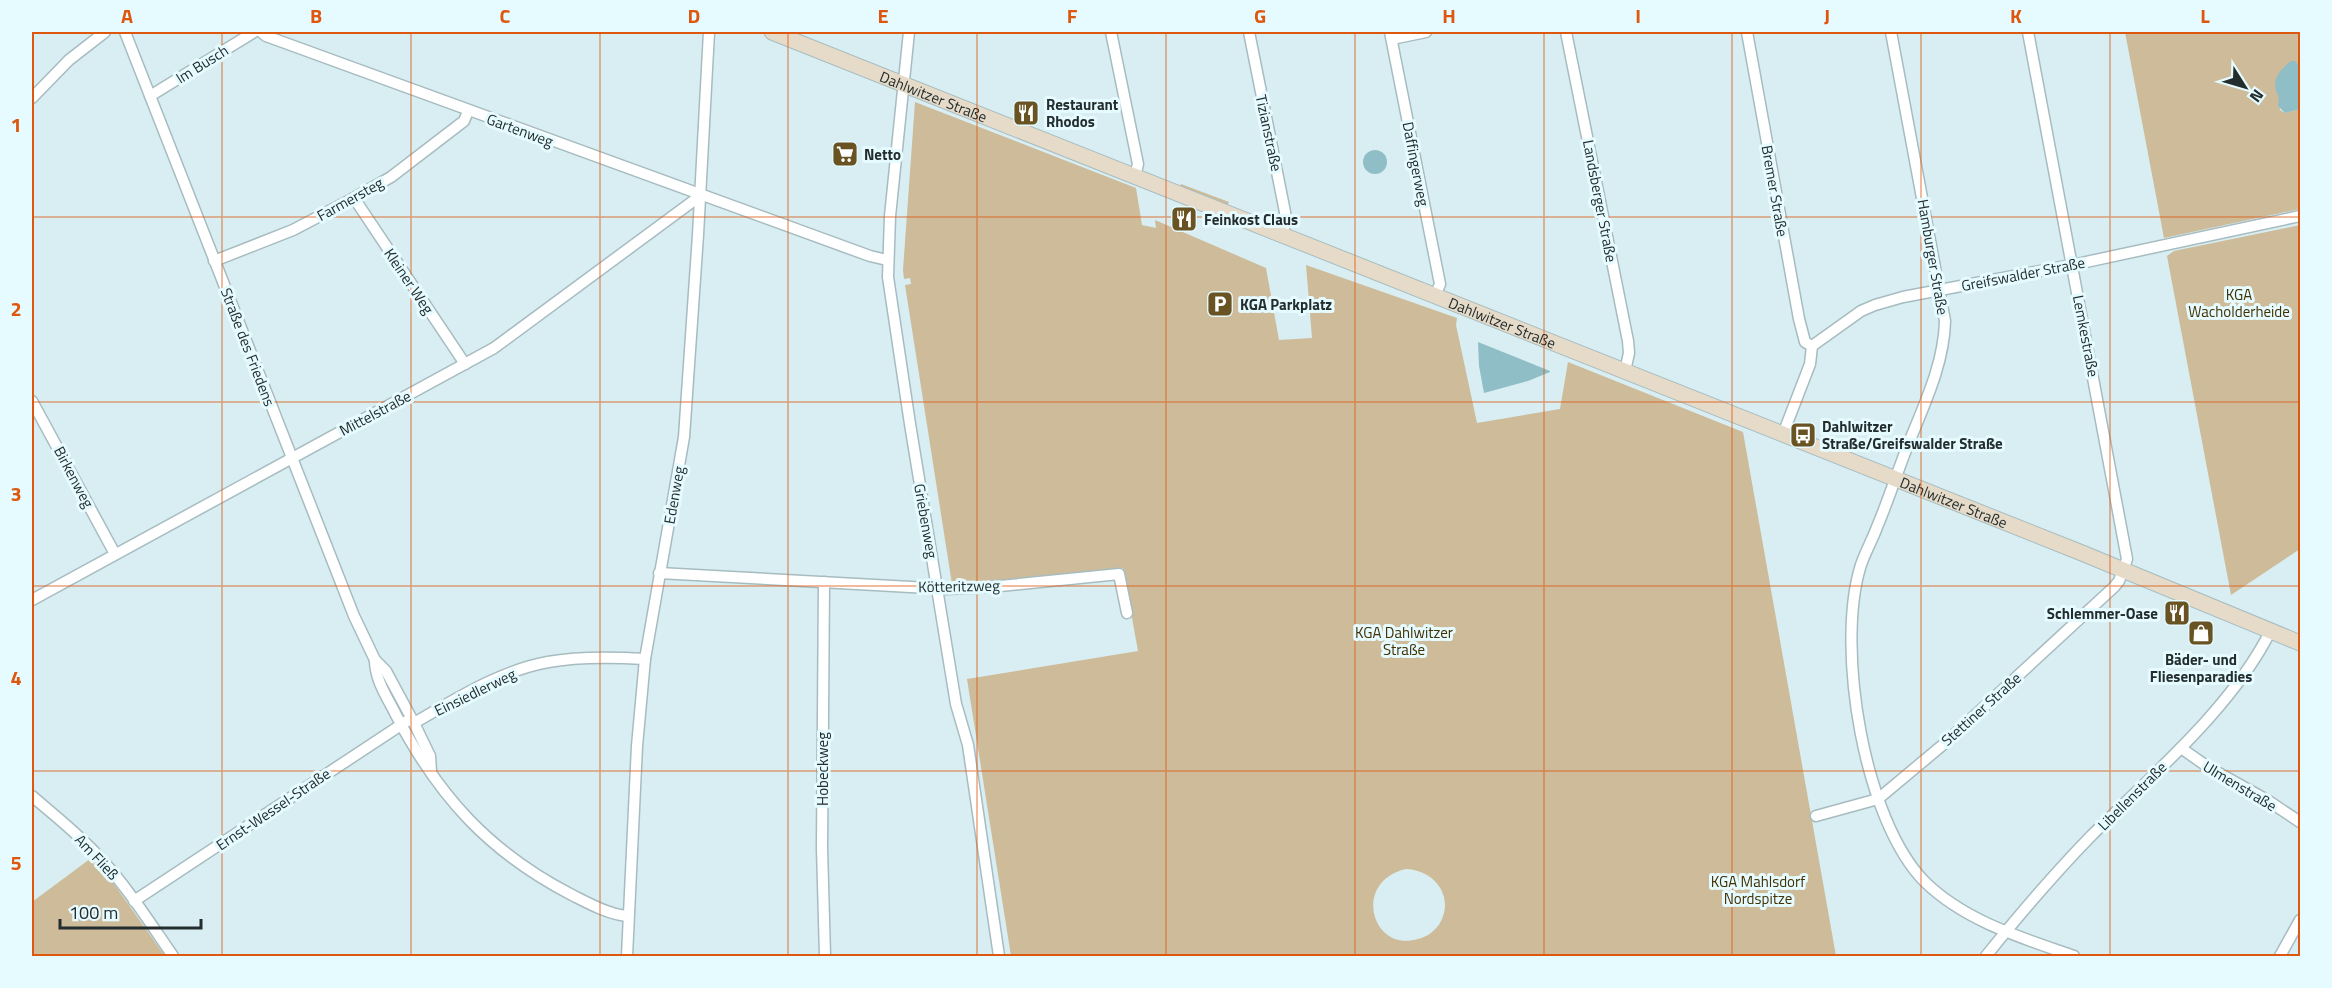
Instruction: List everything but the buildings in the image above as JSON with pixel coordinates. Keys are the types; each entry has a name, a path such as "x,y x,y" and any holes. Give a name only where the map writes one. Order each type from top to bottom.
{"main road":[{"name":"Dahlwitzer Straße","path":"772,32 1895,478 2215,606 2301,643"}],"street":[{"path":"32,99 69,60 105,32"},
{"name":"Straße des Friedens","path":"124,32 354,616 375,660 377,678 421,761 462,814 505,852 558,887 616,915 627,916"},
{"name":"Im Busch","path":"150,96 254,32"},
{"name":"Gartenweg","path":"261,32 266,36 700,196 878,259 887,260"},
{"name":"Edenweg","path":"627,957 627,916 631,905 637,757 645,659 684,437 709,32"},
{"name":"Griebenweg","path":"909,32 902,83 887,260 909,418 956,704 968,746 999,957"},
{"path":"1111,32 1138,164 1135,176"},
{"name":"Tizianstraße","path":"1249,32 1285,212 1286,221 1282,234"},
{"path":"1391,35 1426,32"},
{"name":"Landsberger Straße","path":"1566,32 1628,341 1629,353 1625,371"},
{"name":"Bremer Straße","path":"1747,32 1799,319 1805,342 1812,346"},
{"name":"Hamburger Straße","path":"1891,32 1945,321 1939,363 1860,567 1852,599 1850,638 1859,722 1878,799 1898,846 1913,869 1950,902 2006,932 2074,957"},
{"name":"Lemkestraße","path":"2028,32 2128,554 2124,570"},
{"name":"Daffingerweg","path":"1391,35 1440,284 1436,296"},
{"name":"Farmersteg","path":"214,261 293,230 391,177 464,121 468,111"},
{"name":"Mittelstraße","path":"32,600 465,364 522,329 700,196"},
{"name":"Kleiner Weg","path":"354,198 465,364"},
{"name":"Greifswalder Straße","path":"1812,346 1830,335 1847,319 1875,304 2301,216"},
{"path":"1783,434 1810,364 1812,346"},
{"name":"Birkenweg","path":"32,401 115,554"},
{"name":"Stettiner Straße","path":"1816,816 1878,799 1945,743 2114,587 2124,570"},
{"name":"Kötteritzweg","path":"659,573 938,587 990,587 1119,574 1127,613"},
{"name":"Hobeckweg","path":"824,582 822,848 825,957"},
{"name":"Libellenstraße","path":"1986,957 2077,851 2181,748 2237,682 2271,630"},
{"name":"Einsiedlerweg","path":"413,721 500,676 539,664 588,658 645,659"},
{"name":"Straße des Friedens","path":"375,660 386,671 413,721 430,756 430,771"},
{"name":"Ernst-Wessel-Straße","path":"134,901 401,725 413,721"},
{"name":"Ulmenstraße","path":"2181,748 2301,822"},
{"name":"Am Fließ","path":"32,796 95,853 134,901 173,957"},
{"path":"2280,957 2301,920"}],"green space":[{"path":"2125,32 2300,32 2300,67 2299,64 2279,97 2280,110 2285,113 2300,109 2300,209 2164,238"},
{"name":"KGA Dahlwitzer Straße","path":"915,102 1136,188 1142,225 1156,228 1155,220 1266,268 1279,340 1312,338 1306,265 1457,318 1456,325 1477,423 1560,409 1568,362 1743,432 1836,956 1011,956 967,679 1138,651 1123,568 1006,582 952,584 905,285 911,284 910,278 904,279","holes":["1406,869 1416,870 1433,879 1439,886 1445,903 1444,913 1438,926 1428,935 1402,941 1389,936 1379,926 1374,914 1374,900 1378,887 1389,876"]},
{"path":"1181,184 1229,202 1227,206 1180,188"},
{"name":"KGA Wacholderheide","path":"2300,225 2300,549 2231,595 2167,256 2174,251"},
{"path":"94,856 165,956 32,956 32,902"}],"water":[{"path":"2291,61 2295,61 2300,67 2300,109 2285,113 2278,106 2279,97 2275,82 2282,69"},
{"path":"1375,150 1384,153 1387,162 1384,171 1375,174 1366,171 1363,162 1366,153"},
{"path":"1478,342 1550,372 1528,381 1484,393 1479,366"}],"place":[{"name":"Restaurant Rhodos","path":"1026,113"},
{"name":"Netto","path":"845,154"},
{"name":"Feinkost Claus","path":"1184,219"},
{"name":"KGA Parkplatz","path":"1220,304"},
{"name":"Dahlwitzer Straße/Greifswalder Straße","path":"1803,435"},
{"name":"Schlemmer-Oase","path":"2177,613"},
{"name":"Bäder- und Fliesenparadies","path":"2201,633"}],"park label":[{"name":"KGA Mahlsdorf Nordspitze","path":"1758,890"}]}
